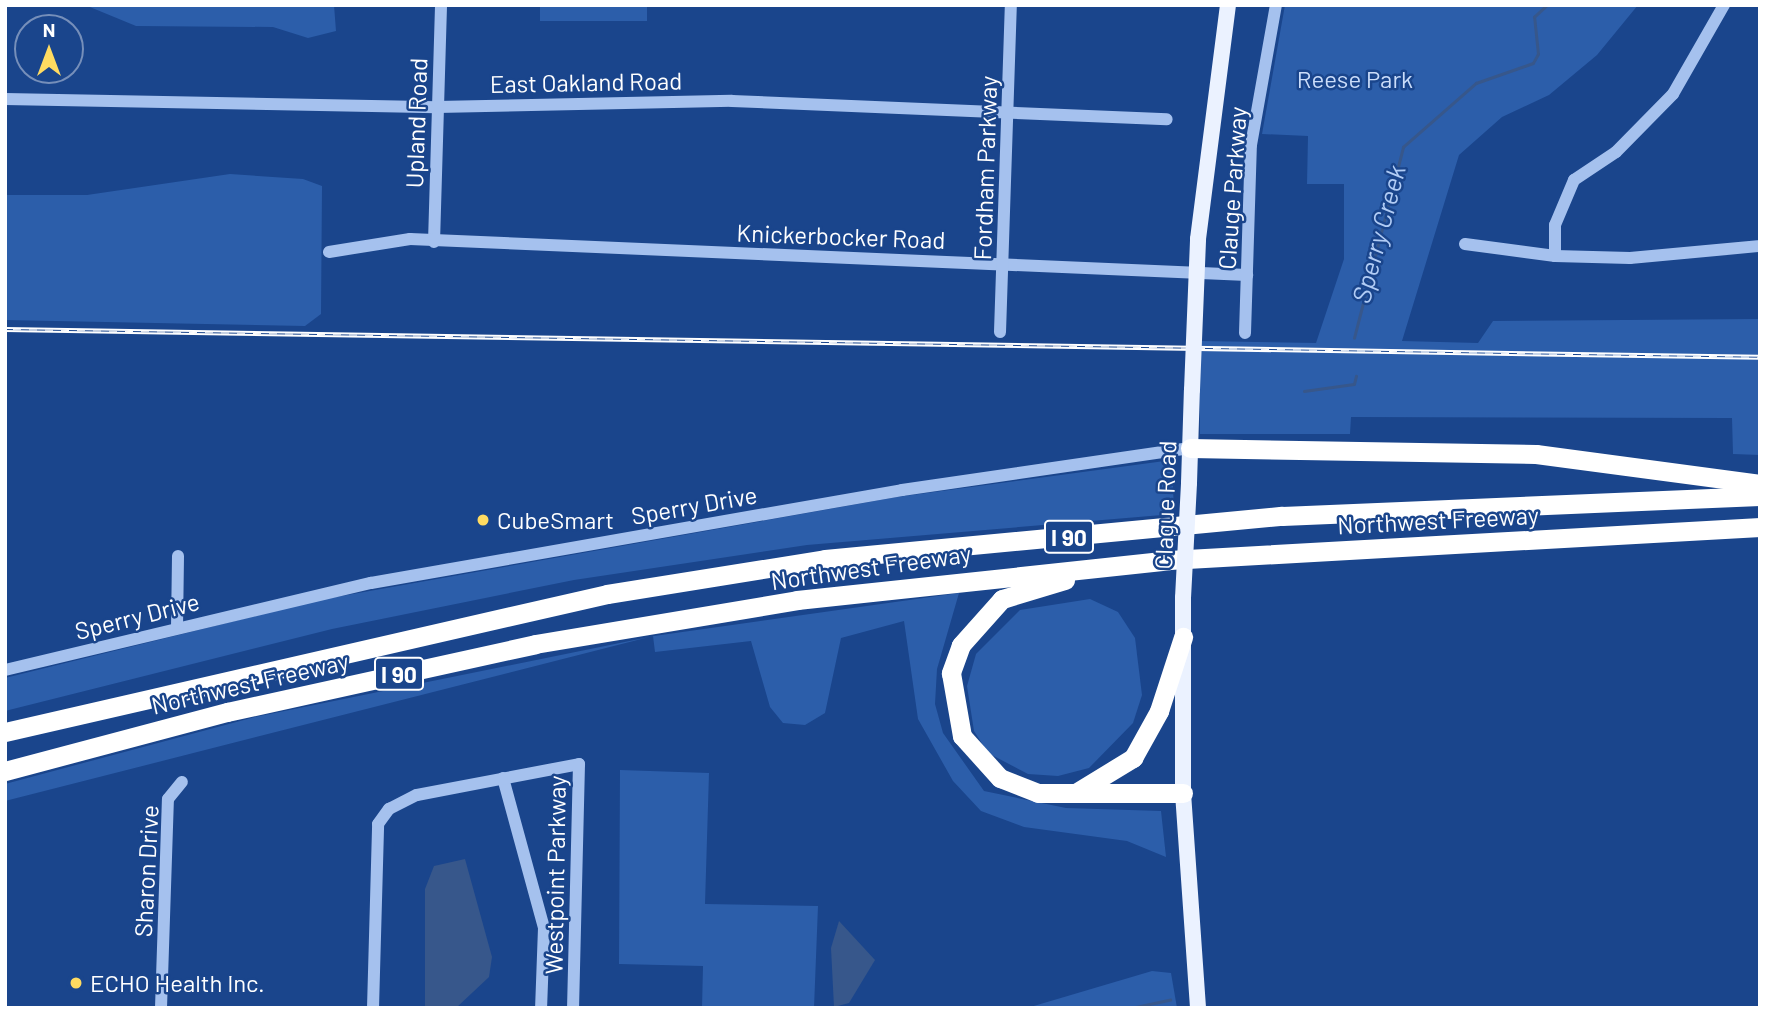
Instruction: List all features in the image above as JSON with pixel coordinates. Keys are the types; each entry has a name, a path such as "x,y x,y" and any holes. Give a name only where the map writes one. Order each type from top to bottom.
{"highway":[{"path":"1190,448 1536,454 1760,484"},
{"name":"Northwest Freeway","path":"5,732 594,597 825,559 1282,516 1760,496"},
{"name":"Northwest Freeway","path":"5,771 214,715 535,644 945,580 1158,561 1760,527"},
{"path":"1158,561 1002,598 961,645 951,673 962,736 1000,778 1063,796 1182,793"},
{"path":"1063,796 1092,786 1133,758 1159,711 1183,637"}],"main road":[{"name":"Clague Road","path":"1198,1008 1182,793 1183,598 1198,239 1228,5"}],"street":[{"name":"Upland Road","path":"434,242 441,5"},
{"name":"Fordham Parkway","path":"1000,332 1011,5"},
{"name":"Clauge Parkway","path":"1245,332 1251,145 1276,5"},
{"path":"1555,257 1555,225 1574,180 1616,152 1673,94 1724,5"},
{"name":"East Oakland Road","path":"5,99 437,107 732,101 1167,119"},
{"name":"Knickerbocker Road","path":"329,252 410,239 1247,275"},
{"path":"1465,244 1555,257 1760,246"},
{"name":"Sperry Drive","path":"5,670 409,576 902,490 1190,448"},
{"path":"177,628 178,556"},
{"name":"Westpoint Parkway","path":"373,1008 378,824 401,800 579,764 573,1008"},
{"path":"503,778 544,928 541,1008"},
{"name":"Sharon Drive","path":"161,1008 167,799 182,782"}],"green space":[{"path":"85,5 334,5 336,31 308,38 273,27 136,26"},
{"path":"540,5 647,5 647,21 540,21"},
{"name":"Reese Park","path":"1285,5 1638,5 1597,55 1549,95 1502,117 1459,155 1402,341 1478,343 1493,321 1760,319 1760,455 1733,454 1732,418 1351,417 1350,434 1200,434 1199,341 1316,343 1344,259 1344,184 1307,184 1308,136 1262,134"},
{"path":"230,174 303,179 322,186 321,314 305,326 5,320 5,195 87,195"},
{"path":"1172,460 1174,514 807,545 574,580 332,629 5,711 5,678 319,600 897,497"},
{"path":"959,593 937,669 935,704 943,733 984,791 1066,808 1161,811 1166,857 1127,841 1024,827 981,811 953,781 918,719 904,621 841,638 825,713 805,725 783,723 770,707 751,641 655,652 653,636"},
{"path":"1090,599 1118,612 1135,638 1142,695 1133,723 1089,768 1058,776 1028,774 988,753 974,731 967,686 976,654 1020,610"},
{"path":"649,637 5,801 5,784 255,717"},
{"path":"620,770 709,773 705,904 818,906 814,1008 702,1008 703,966 619,964"},
{"path":"1152,971 1171,973 1177,1008 1027,1008"}],"shaded area":[{"path":"465,859 492,957 489,977 456,1008 425,1008 425,889 434,866"},
{"path":"839,921 875,960 849,1003 834,1007 831,948"}],"waterway":[{"name":"Sperry Creek","path":"1354,338 1403,147 1476,83 1533,63 1538,54 1534,17 1547,5"},
{"path":"1304,391 1354,384 1356,376"},
{"name":"Sperry Creek","path":"1131,1008 1170,1000"}],"railway":[{"path":"5,329 1760,357"}],"place":[{"name":"CubeSmart","path":"483,520"},
{"name":"ECHO Health Inc.","path":"76,983"}]}
